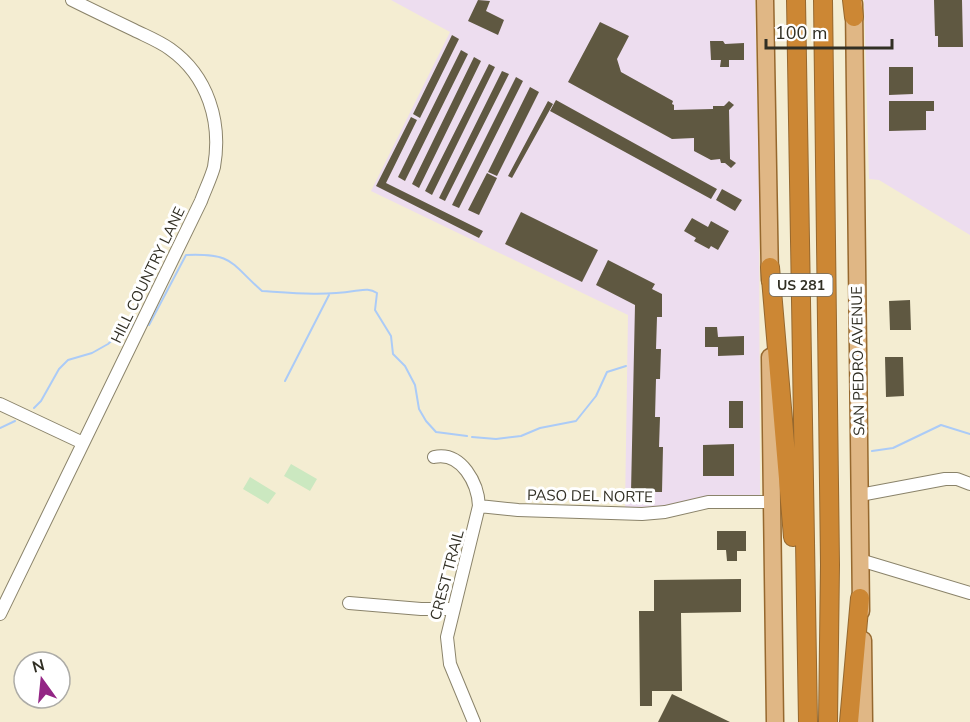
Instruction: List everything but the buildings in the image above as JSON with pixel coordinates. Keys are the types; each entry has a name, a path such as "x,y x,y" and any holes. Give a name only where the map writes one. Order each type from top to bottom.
{"highway":[{"name":"US 281","path":"796,0 807,722"},
{"name":"US 281","path":"823,0 830,565 828,722"},
{"path":"770,267 789,477 798,634 807,722"},
{"path":"849,722 860,598"}],"main road":[{"path":"765,0 775,722"},
{"name":"SAN PEDRO AVENUE","path":"853,6 860,598 864,722"}],"street":[{"name":"HILL COUNTRY LANE","path":"0,614 201,201 213,170 217,128 208,96 186,63 164,45 72,0"},
{"path":"0,404 84,443"},
{"name":"CREST TRAIL","path":"434,457 445,456 458,463 466,471 475,483 479,506 447,637 448,655 453,673 474,722"},
{"path":"860,495 945,479 957,479 970,484"},
{"name":"PASO DEL NORTE","path":"479,506 518,510 642,514 666,512 708,502 772,502"},
{"path":"860,560 970,593"},
{"path":"349,603 421,609 453,609"}],"shaded area":[{"path":"391,0 755,0 759,198 760,495 701,497 660,507 625,508 628,315 371,191 450,32"},
{"path":"864,0 970,0 970,235 879,180 869,179"}],"green space":[{"path":"291,464 317,479 310,491 284,476"},
{"path":"250,477 276,493 268,504 243,489"}],"waterway":[{"path":"149,325 186,255 223,258 237,267 262,291 319,294 371,290 377,293 375,310 391,336 393,354 405,366 415,385 419,409 426,421 436,432 467,436"},
{"path":"285,381 329,295"},
{"path":"34,408 41,401 59,369 68,360 92,353 108,344 129,325 133,325"},
{"path":"472,437 496,439 521,436 540,428 576,421 596,396 607,372 626,366"},
{"path":"0,428 15,421"},
{"path":"872,451 893,448 941,425 970,434"}]}
